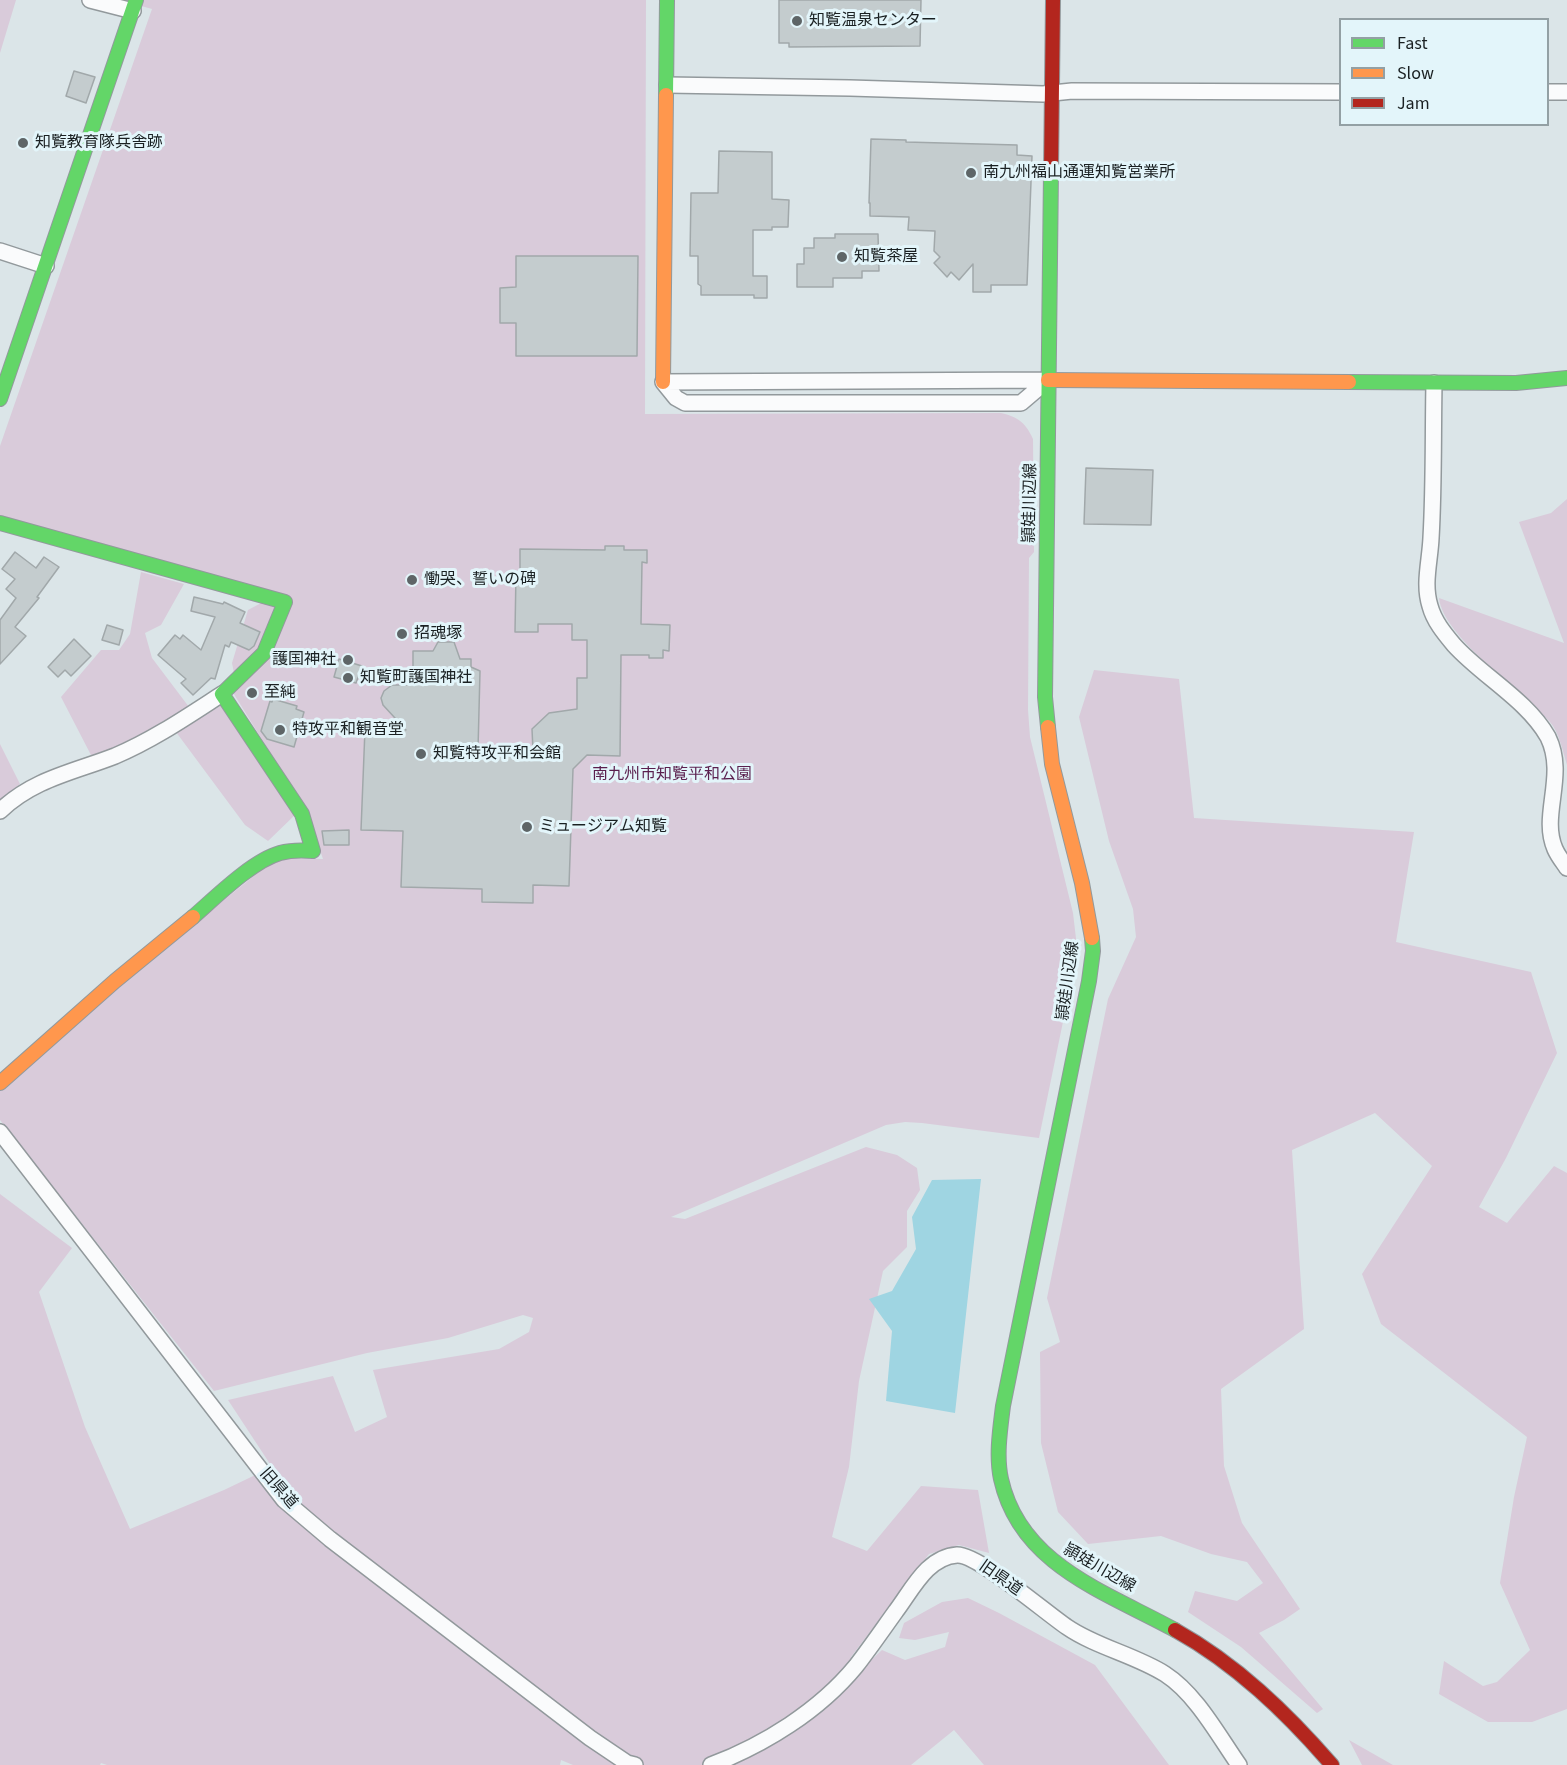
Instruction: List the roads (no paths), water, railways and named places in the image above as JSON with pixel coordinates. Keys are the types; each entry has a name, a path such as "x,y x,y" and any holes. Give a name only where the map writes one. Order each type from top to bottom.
{"street":[{"path":"0,399 134,6 90,0"},
{"path":"667,0 663,382 676,398 685,403 1022,403 1048,380"},
{"name":"頴娃川辺線","path":"1053,0 1045,697 1047,732 1060,801 1089,913 1093,951 1089,981 1003,1406 999,1432 1001,1480 1013,1517 1022,1531 1044,1555 1075,1576 1194,1641 1276,1706 1332,1765"},
{"path":"667,86 1053,93 1072,91 1339,92"},
{"path":"1549,92 1567,92"},
{"path":"0,251 46,266"},
{"path":"663,382 1048,380 1516,383 1567,378"},
{"path":"1434,383 1431,539 1426,588 1430,606 1438,625 1455,646 1523,707 1547,736 1555,756 1556,779 1550,826 1554,848 1567,868"},
{"path":"0,522 285,602 264,653 222,694 178,722 116,755 52,777 10,801 0,811"},
{"path":"0,1083 115,981 253,867 270,856 285,851 313,851 302,814 222,694"},
{"name":"旧県道","path":"0,1132 284,1500 330,1539 590,1738 627,1763 635,1765"},
{"name":"旧県道","path":"711,1765 735,1756 783,1729 822,1700 855,1667 929,1566 958,1555 970,1558 1016,1589 1068,1629 1166,1674 1196,1702 1239,1765"}],"water":[{"path":"981,1179 955,1413 886,1401 892,1331 869,1299 892,1291 916,1249 912,1217 932,1180"}],"place":[{"name":"知覧温泉センター","path":"797,21"},
{"name":"知覧教育隊兵舎跡","path":"23,143"},
{"name":"南九州福山通運知覧営業所","path":"971,173"},
{"name":"知覧茶屋","path":"842,257"},
{"name":"慟哭、誓いの碑","path":"412,580"},
{"name":"招魂塚","path":"402,634"},
{"name":"護国神社","path":"348,660"},
{"name":"知覧町護国神社","path":"348,678"},
{"name":"至純","path":"252,693"},
{"name":"特攻平和観音堂","path":"280,730"},
{"name":"知覧特攻平和会館","path":"421,754"},
{"name":"ミュージアム知覧","path":"527,827"}],"park label":[{"name":"南九州市知覧平和公園","path":"672,775"}]}
